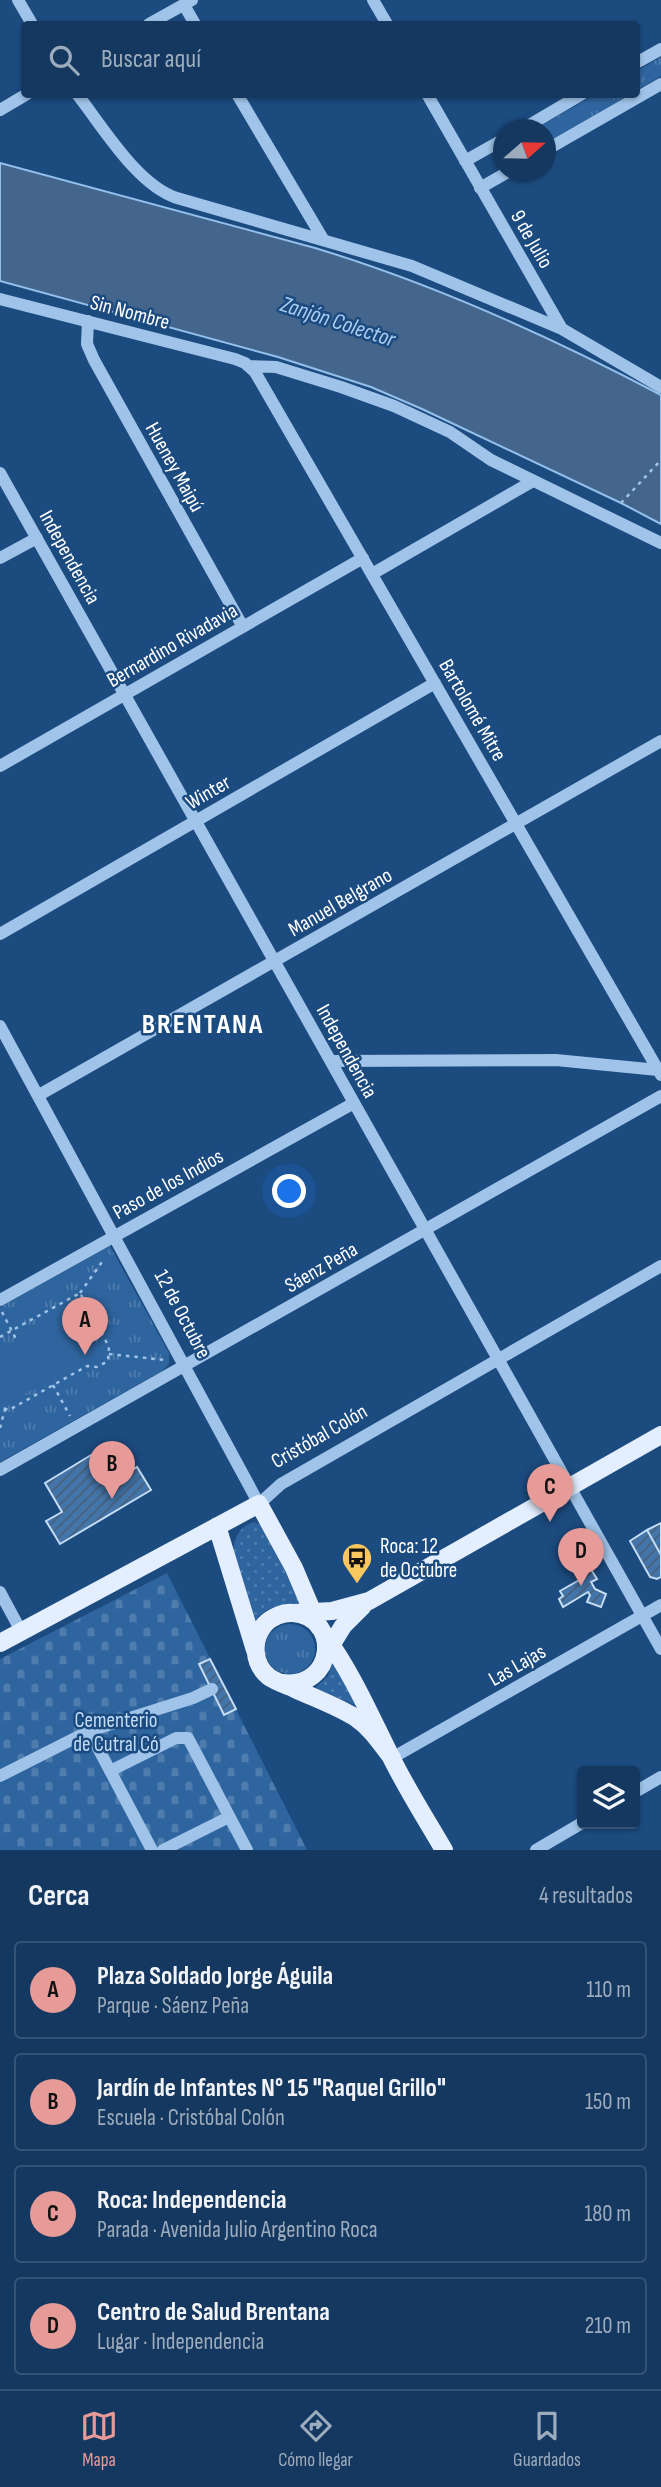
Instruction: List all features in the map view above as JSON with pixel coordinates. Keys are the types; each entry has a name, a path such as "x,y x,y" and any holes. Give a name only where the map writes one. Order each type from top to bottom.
{"main road":[{"path":"318,1630 341,1610 369,1601 661,1435"},
{"name":"Cristóbal Colón","path":"0,1643 259,1504"},
{"name":"12 de Octubre","path":"259,1504 294,1569 318,1630 370,1710 392,1758 444,1850"},
{"name":"12 de Octubre","path":"217,1526 264,1672 358,1720 372,1732 392,1758"},
{"path":"256,1652 257,1638 263,1625 275,1617 318,1630 342,1626 369,1601"},
{"path":"282,1683 297,1684 310,1678 321,1668 318,1630"}],"street":[{"path":"18,0 30,21"},
{"path":"373,0 385,21"},
{"path":"155,21 188,3 194,21"},
{"path":"640,61 661,49"},
{"path":"640,96 661,84"},
{"path":"0,110 21,98"},
{"path":"80,98 142,177 158,190 177,198 412,266 562,330 661,387"},
{"path":"239,98 323,239"},
{"name":"9 de Julio","path":"429,98 562,330"},
{"path":"540,119 575,98"},
{"path":"556,144 636,98"},
{"path":"465,161 493,145"},
{"path":"480,188 493,181"},
{"name":"Sin Nombre","path":"0,299 235,359 249,366 276,367 367,396 450,432 491,460 533,481"},
{"name":"Hueney Maipú","path":"88,321 87,344 94,360 243,627"},
{"name":"Bartolomé Mitre","path":"249,366 258,376 659,1072"},
{"name":"Independencia","path":"0,472 661,1649"},
{"path":"372,574 533,481 661,543"},
{"path":"0,558 37,538"},
{"name":"Bernardino Rivadavia","path":"0,766 363,558"},
{"name":"Winter","path":"0,934 435,683"},
{"name":"Manuel Belgrano","path":"39,1096 661,741"},
{"name":"12 de Octubre","path":"0,1026 259,1504"},
{"path":"331,1061 556,1060 659,1072"},
{"name":"Sáenz Peña","path":"0,1470 661,1096"},
{"name":"Paso de los Indios","path":"1,1306 114,1236 354,1102"},
{"name":"Cristóbal Colón","path":"259,1504 281,1484 661,1266"},
{"path":"0,1592 21,1631"},
{"name":"Las Lajas","path":"392,1758 661,1605"},
{"path":"0,1776 89,1731 193,1698 212,1689"},
{"path":"89,1731 152,1850"},
{"path":"110,1771 176,1738 185,1737 191,1742 247,1850"},
{"path":"640,1789 661,1777"},
{"path":"163,1850 229,1817"},
{"path":"536,1850 577,1826"}],"path":[{"path":"621,503 661,460"},
{"path":"0,1337 80,1293 108,1253"},
{"path":"0,1407 9,1410 87,1366 97,1367 108,1360 109,1347 80,1293"},
{"path":"1,1306 17,1341"},
{"path":"109,1354 165,1357 161,1365"},
{"path":"54,1385 70,1416"},
{"path":"0,1429 5,1409"}],"green space":[{"path":"661,57 661,76 640,88 640,69"},
{"path":"590,98 624,98 556,137 556,119 553,119"},
{"path":"110,1246 169,1353 169,1364 162,1371 0,1462 0,1307"},
{"path":"74,1310 98,1353 6,1404 0,1393 0,1351"},
{"path":"254,1522 264,1526 305,1606 277,1606 260,1615 255,1621 234,1553 238,1534"},
{"name":"Cementerio de Cutral Có","path":"167,1573 307,1850 0,1850 0,1659"},
{"path":"290,1624 308,1631 315,1649 308,1667 290,1674 272,1667 265,1649 272,1631"},
{"path":"333,1660 359,1707 315,1688 328,1676"}],"water":[{"name":"Zanjón Colector","path":"0,163 360,262 491,313 661,395 661,524 371,387 278,357 0,281"}],"building":[{"path":"101,1449 119,1478 137,1467 151,1490 60,1544 46,1521 62,1512 45,1483"},
{"path":"661,1523 661,1555 647,1530"},
{"path":"647,1530 661,1555 661,1577 657,1579 650,1577 630,1541"},
{"path":"589,1566 597,1579 591,1582 595,1589 606,1594 601,1607 587,1602 590,1595 588,1592 563,1607 559,1599 563,1596 560,1591 581,1579 577,1573"},
{"path":"210,1659 236,1709 224,1715 199,1664"}],"place":[{"name":"Plaza Soldado Jorge Águila","path":"85,1355"},
{"name":"Jardín de Infantes N° 15 \"Raquel Grillo\"","path":"112,1499"},
{"name":"Roca: Independencia","path":"550,1522"},
{"name":"Roca: 12 de Octubre","path":"357,1585"},
{"name":"Centro de Salud Brentana","path":"581,1586"}],"district":[{"name":"BRENTANA","path":"203,1023"}]}
